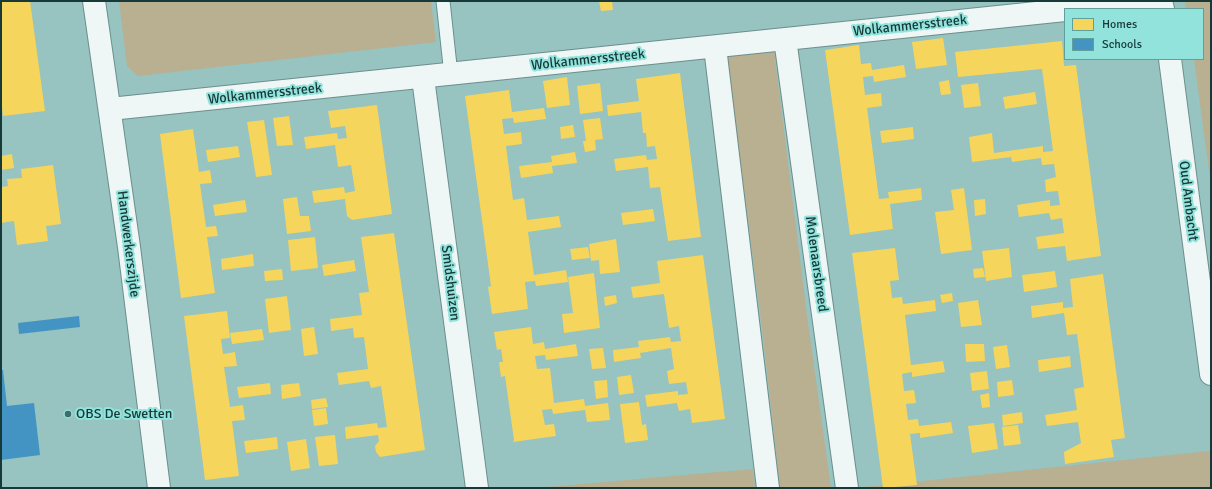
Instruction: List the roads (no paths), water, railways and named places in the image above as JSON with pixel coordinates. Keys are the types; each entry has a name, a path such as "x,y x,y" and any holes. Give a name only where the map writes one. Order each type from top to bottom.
{"street":[{"name":"Handwerkerszijde","path":"94,1 110,109 159,488"},
{"path":"1080,8 1146,1"},
{"name":"Wolkammersstreek","path":"110,109 423,78 1064,10"},
{"name":"Molenaarsbreed","path":"785,40 847,488"},
{"path":"715,47 768,488"},
{"name":"Oud Ambacht","path":"1170,60 1211,374"},
{"name":"Smidshuizen","path":"423,78 477,488"}],"lane":[{"path":"443,1 451,75"}],"place":[{"name":"OBS De Swetten","path":"68,414"}]}
